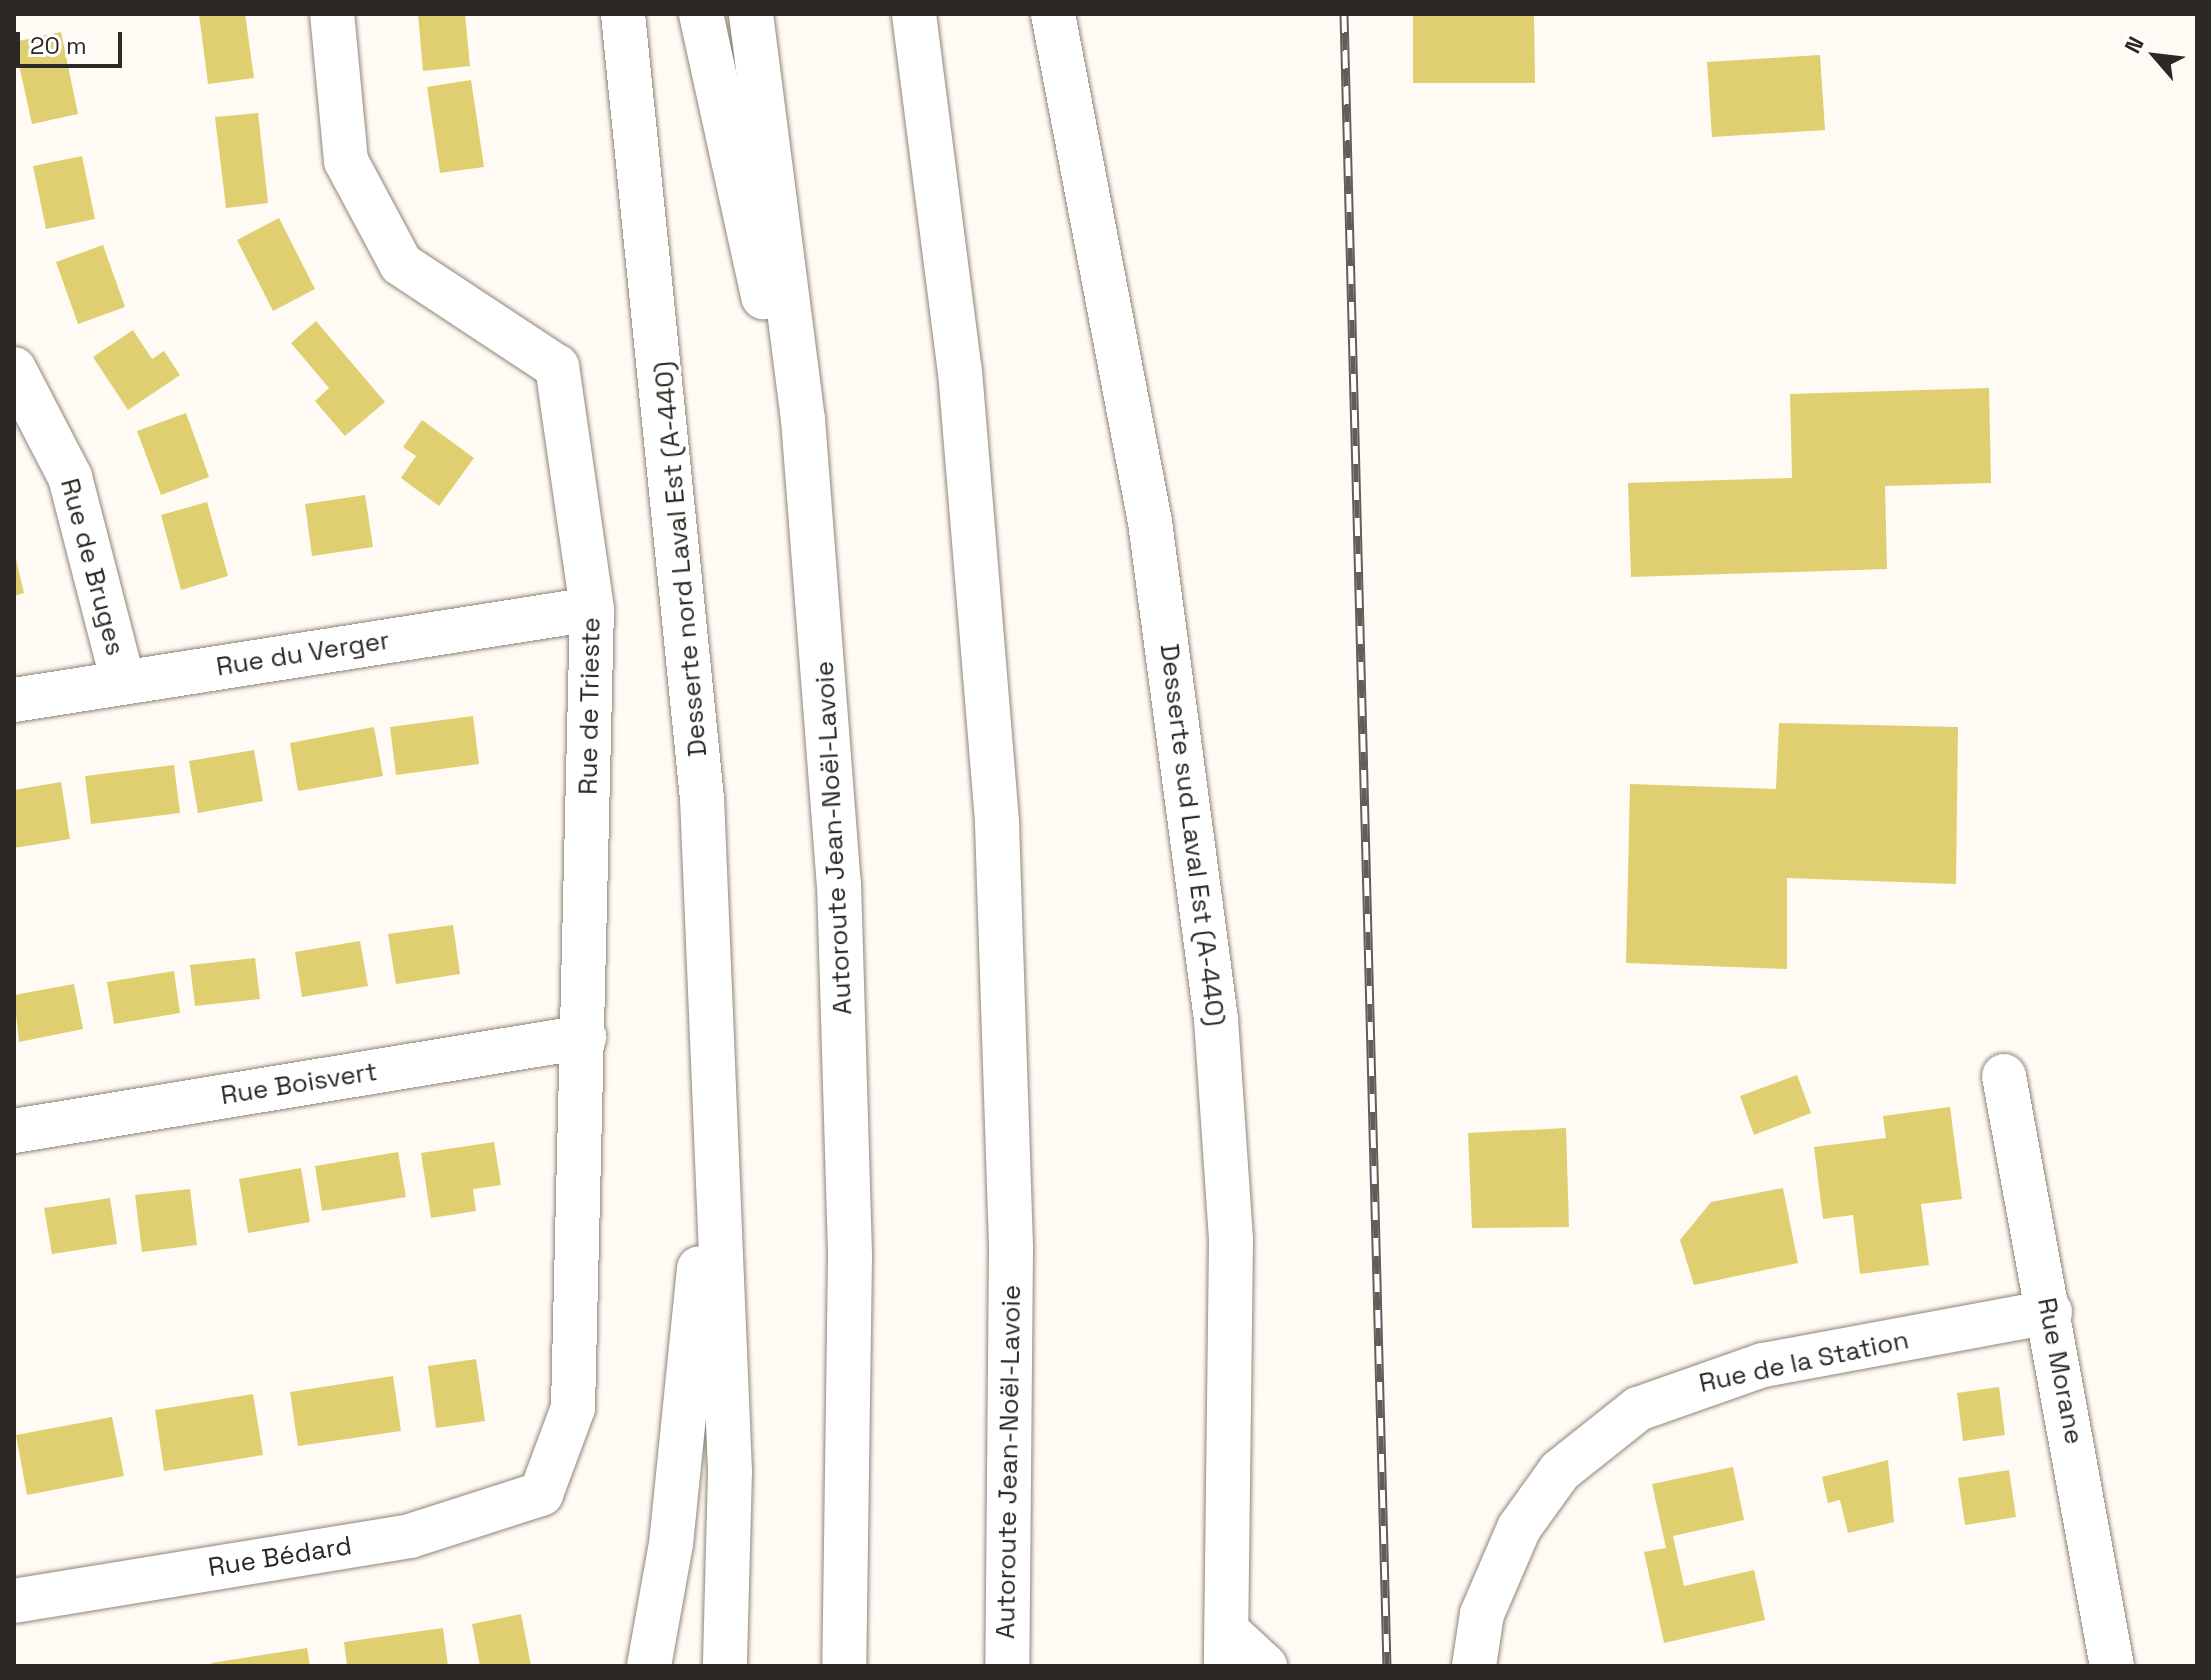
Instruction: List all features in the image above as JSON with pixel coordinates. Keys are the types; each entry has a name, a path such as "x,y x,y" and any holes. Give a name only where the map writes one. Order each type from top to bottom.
{"main road":[{"name":"Rue de Trieste","path":"332,14 346,161 401,264 557,367 592,609 573,1408 541,1494"},
{"name":"Desserte nord Laval Est (A-440)","path":"623,14 691,652 714,1106"},
{"path":"701,14 813,522"},
{"name":"Autoroute Jean-Noël-Lavoie","path":"751,14 813,522 845,1027 844,1666"},
{"name":"Autoroute Jean-Noël-Lavoie","path":"914,14 957,343 996,810 1011,1263 1007,1666"},
{"name":"Desserte sud Laval Est (A-440)","path":"1053,14 1150,522 1216,1019 1231,1240 1227,1648"},
{"name":"Rue de Bruges","path":"14,369 70,477 123,682"},
{"name":"Rue du Verger","path":"14,700 592,609"},
{"name":"Rue Boisvert","path":"14,1131 584,1037"},
{"name":"Rue Morane","path":"2004,1076 2050,1312 2112,1666"},
{"path":"649,1666 673,1529 714,1106"},
{"path":"714,1106 730,1471 725,1666"},
{"name":"Rue de la Station","path":"1474,1666 1482,1614 1519,1528 1560,1471 1638,1409 1748,1368 2050,1312"},
{"name":"Rue Bédard","path":"14,1601 410,1536 541,1494"},
{"path":"1227,1648 1265,1666"}],"building":[{"path":"199,14 245,14 254,78 208,84"},
{"path":"418,14 465,14 470,66 423,71"},
{"path":"1413,14 1534,14 1535,83 1413,83"},
{"path":"61,32 78,114 32,124 14,42"},
{"path":"1820,55 1825,130 1712,137 1707,62"},
{"path":"471,80 484,167 440,173 427,87"},
{"path":"258,113 268,203 226,208 215,117"},
{"path":"82,156 95,219 46,229 33,166"},
{"path":"279,218 315,289 273,311 237,240"},
{"path":"103,245 125,307 78,324 56,262"},
{"path":"316,321 385,402 345,436 315,401 329,388 291,343"},
{"path":"133,330 152,359 164,351 180,375 128,410 93,357"},
{"path":"1989,388 1991,483 1885,486 1887,569 1631,577 1628,483 1792,478 1790,394"},
{"path":"186,413 209,477 161,495 137,431"},
{"path":"422,420 474,458 439,506 401,478 416,456 403,447"},
{"path":"365,495 373,547 312,556 305,504"},
{"path":"207,502 228,576 181,590 161,515"},
{"path":"14,551 24,593 14,596"},
{"path":"473,716 479,764 396,775 390,727"},
{"path":"1779,723 1958,727 1956,884 1787,878 1787,969 1626,963 1630,784 1776,789"},
{"path":"374,727 383,776 298,791 290,743"},
{"path":"254,750 263,801 198,813 189,761"},
{"path":"174,765 180,813 91,824 85,776"},
{"path":"61,782 70,839 14,848 14,790"},
{"path":"453,925 460,974 396,984 388,934"},
{"path":"360,941 368,986 302,997 295,952"},
{"path":"255,958 260,999 195,1006 190,965"},
{"path":"174,971 180,1013 114,1024 107,982"},
{"path":"74,984 83,1029 19,1042 14,995"},
{"path":"1797,1075 1811,1113 1754,1135 1740,1096"},
{"path":"1950,1107 1962,1199 1921,1204 1929,1265 1860,1274 1853,1215 1823,1219 1814,1147 1886,1138 1883,1116"},
{"path":"1566,1128 1569,1227 1472,1228 1468,1133"},
{"path":"494,1142 501,1185 473,1189 476,1211 431,1218 421,1153"},
{"path":"398,1152 406,1197 322,1211 315,1166"},
{"path":"301,1168 310,1222 248,1233 239,1179"},
{"path":"1783,1188 1798,1263 1694,1285 1680,1240 1711,1202"},
{"path":"190,1189 197,1245 142,1252 135,1195"},
{"path":"110,1198 117,1244 52,1254 44,1208"},
{"path":"476,1359 485,1421 436,1428 428,1366"},
{"path":"393,1376 401,1431 298,1446 290,1392"},
{"path":"1999,1387 2005,1435 1963,1441 1957,1393"},
{"path":"253,1394 263,1455 164,1471 155,1410"},
{"path":"112,1417 124,1476 27,1495 16,1435"},
{"path":"1888,1460 1894,1522 1848,1533 1840,1500 1828,1503 1822,1477"},
{"path":"1733,1467 1744,1520 1673,1536 1684,1586 1754,1570 1765,1620 1664,1643 1644,1552 1666,1548 1652,1484"},
{"path":"2009,1470 2016,1517 1965,1525 1958,1478"},
{"path":"521,1614 531,1666 480,1666 472,1624"},
{"path":"443,1628 448,1666 347,1666 344,1642"},
{"path":"307,1648 310,1666 211,1666 211,1663"}],"railway":[{"path":"1344,14 1387,1666"}]}
